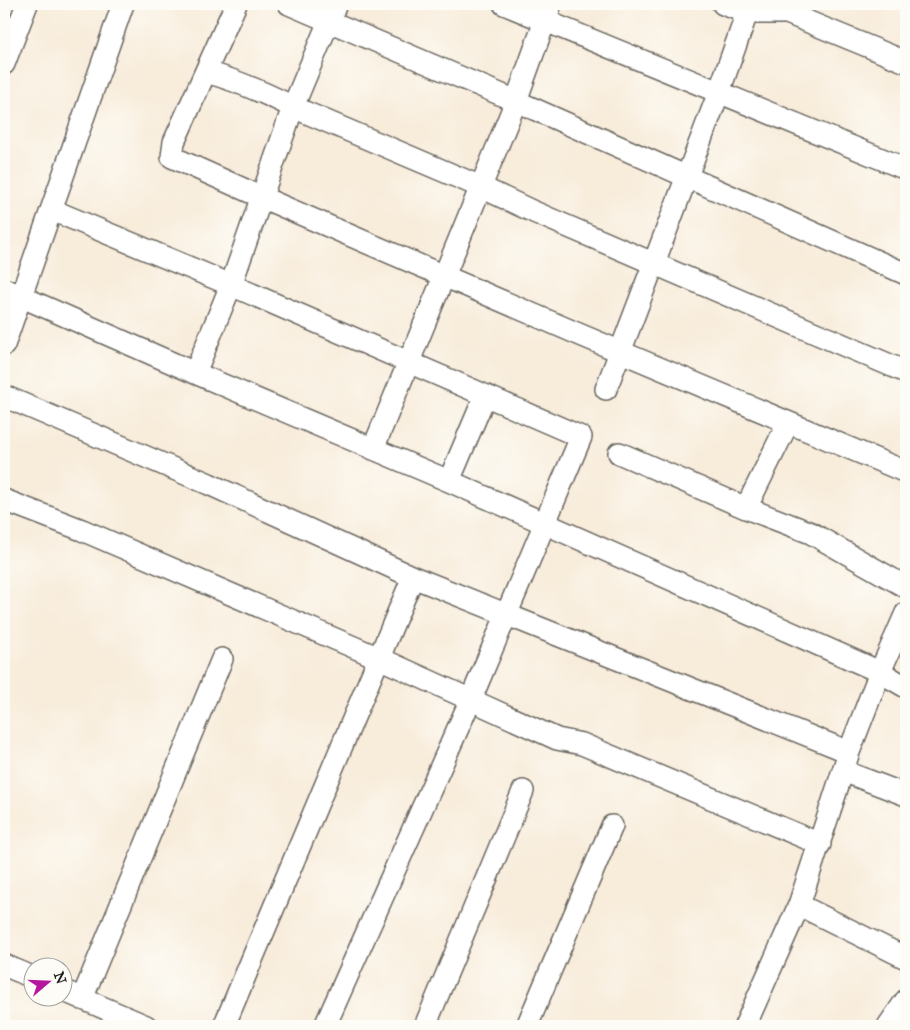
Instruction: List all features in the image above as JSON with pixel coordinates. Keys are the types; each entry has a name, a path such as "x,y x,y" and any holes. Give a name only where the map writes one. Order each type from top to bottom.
{"street":[{"path":"4,64 27,4"},
{"path":"4,345 12,293 52,210 123,4"},
{"path":"236,4 174,142 172,157 261,197 906,472"},
{"path":"289,4 332,12 516,101 906,274"},
{"path":"504,4 548,12 719,92 906,169"},
{"path":"723,4 748,13 787,13 906,62"},
{"path":"195,373 231,285 293,107 332,12"},
{"path":"373,449 516,101 548,12"},
{"path":"606,389 748,13"},
{"path":"206,72 272,96 293,107 481,187 534,212 906,372"},
{"path":"52,210 581,436 471,698 325,1026"},
{"path":"12,293 545,523 880,672 906,687"},
{"path":"4,396 209,484 413,576 507,614 846,762 906,795"},
{"path":"449,481 485,396"},
{"path":"746,508 788,423"},
{"path":"618,452 746,508 811,533 906,587"},
{"path":"4,500 82,530 379,658 471,698 557,739 582,744 820,844"},
{"path":"224,1026 413,576"},
{"path":"745,1026 798,906 846,762 880,672 906,613"},
{"path":"82,999 222,659"},
{"path":"425,1026 523,791"},
{"path":"527,1026 612,826"},
{"path":"798,906 906,958"},
{"path":"4,965 22,973"},
{"path":"72,994 146,1026"},
{"path":"888,1026 906,1000"}]}
